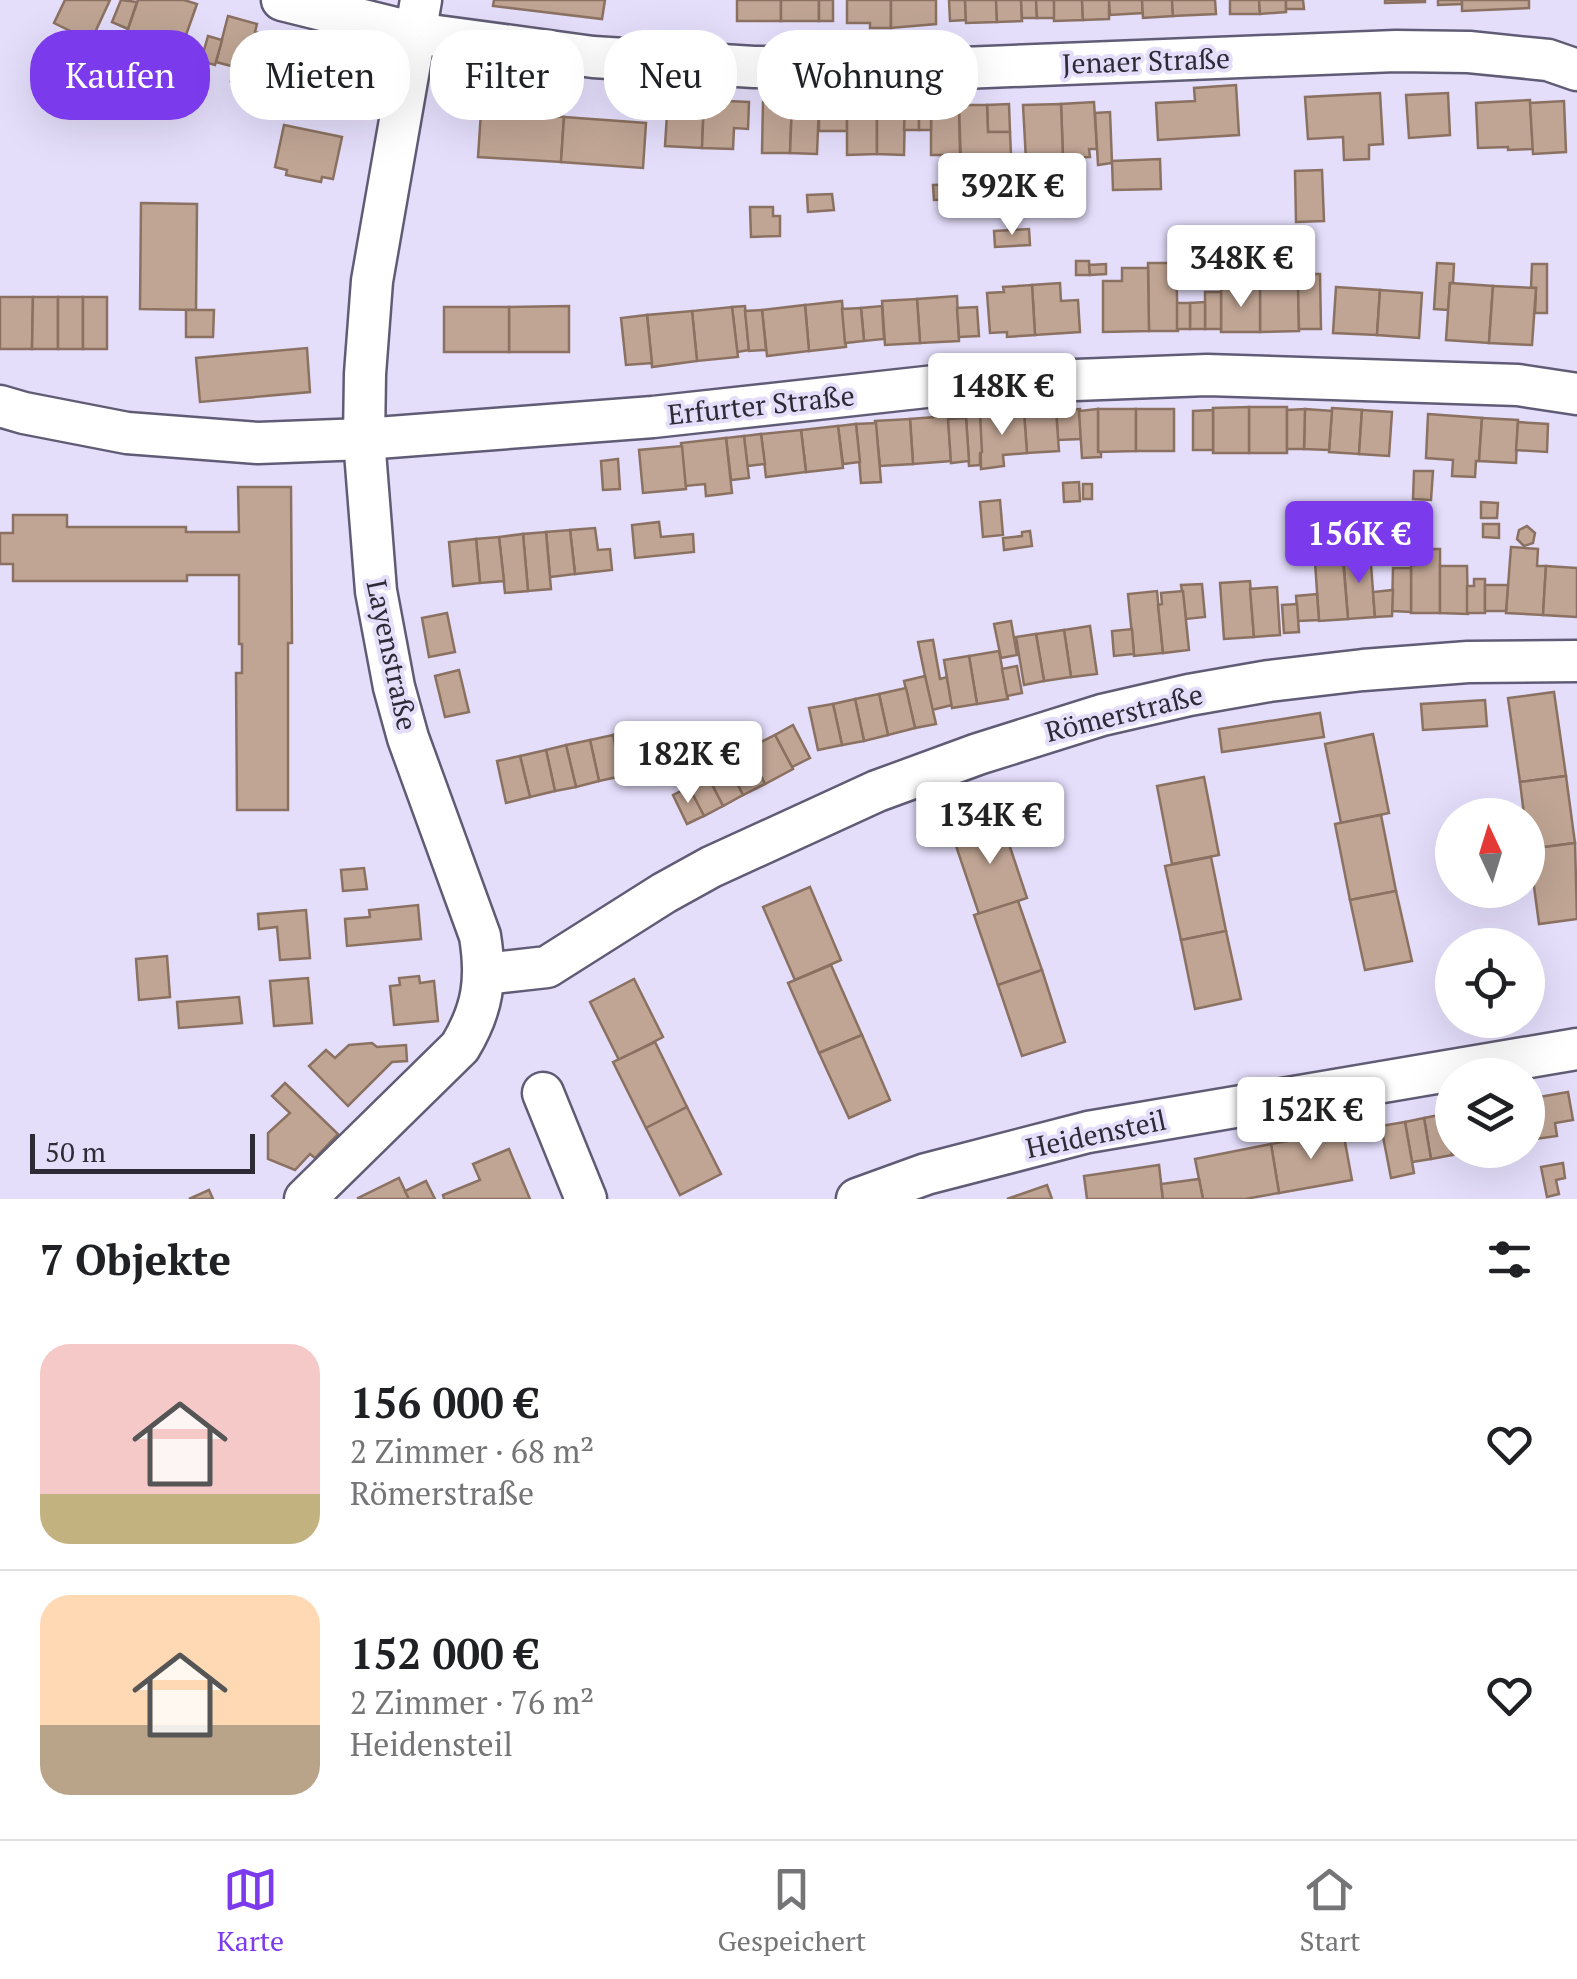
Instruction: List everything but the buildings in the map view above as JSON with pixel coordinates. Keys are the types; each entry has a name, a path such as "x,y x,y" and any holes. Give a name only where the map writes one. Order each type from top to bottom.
{"street":[{"name":"Jenaer Straße","path":"282,0 418,16 594,57 754,66 962,68 1414,51 1548,60 1577,70"},
{"name":"Layenstraße","path":"305,1199 460,1046 480,1008 484,974 480,936 408,738 394,687 376,591 364,439 364,374 372,281 418,16"},
{"name":"Erfurter Straße","path":"0,406 127,433 258,442 364,439 653,416 944,384 1206,375 1518,386 1577,394"},
{"name":"Römerstraße","path":"484,974 547,966 711,867 877,790 1102,716 1190,695 1344,672 1468,662 1577,661"},
{"name":"Heidensteil","path":"856,1199 926,1174 1088,1132 1577,1049"},
{"path":"544,1093 586,1199"}]}
